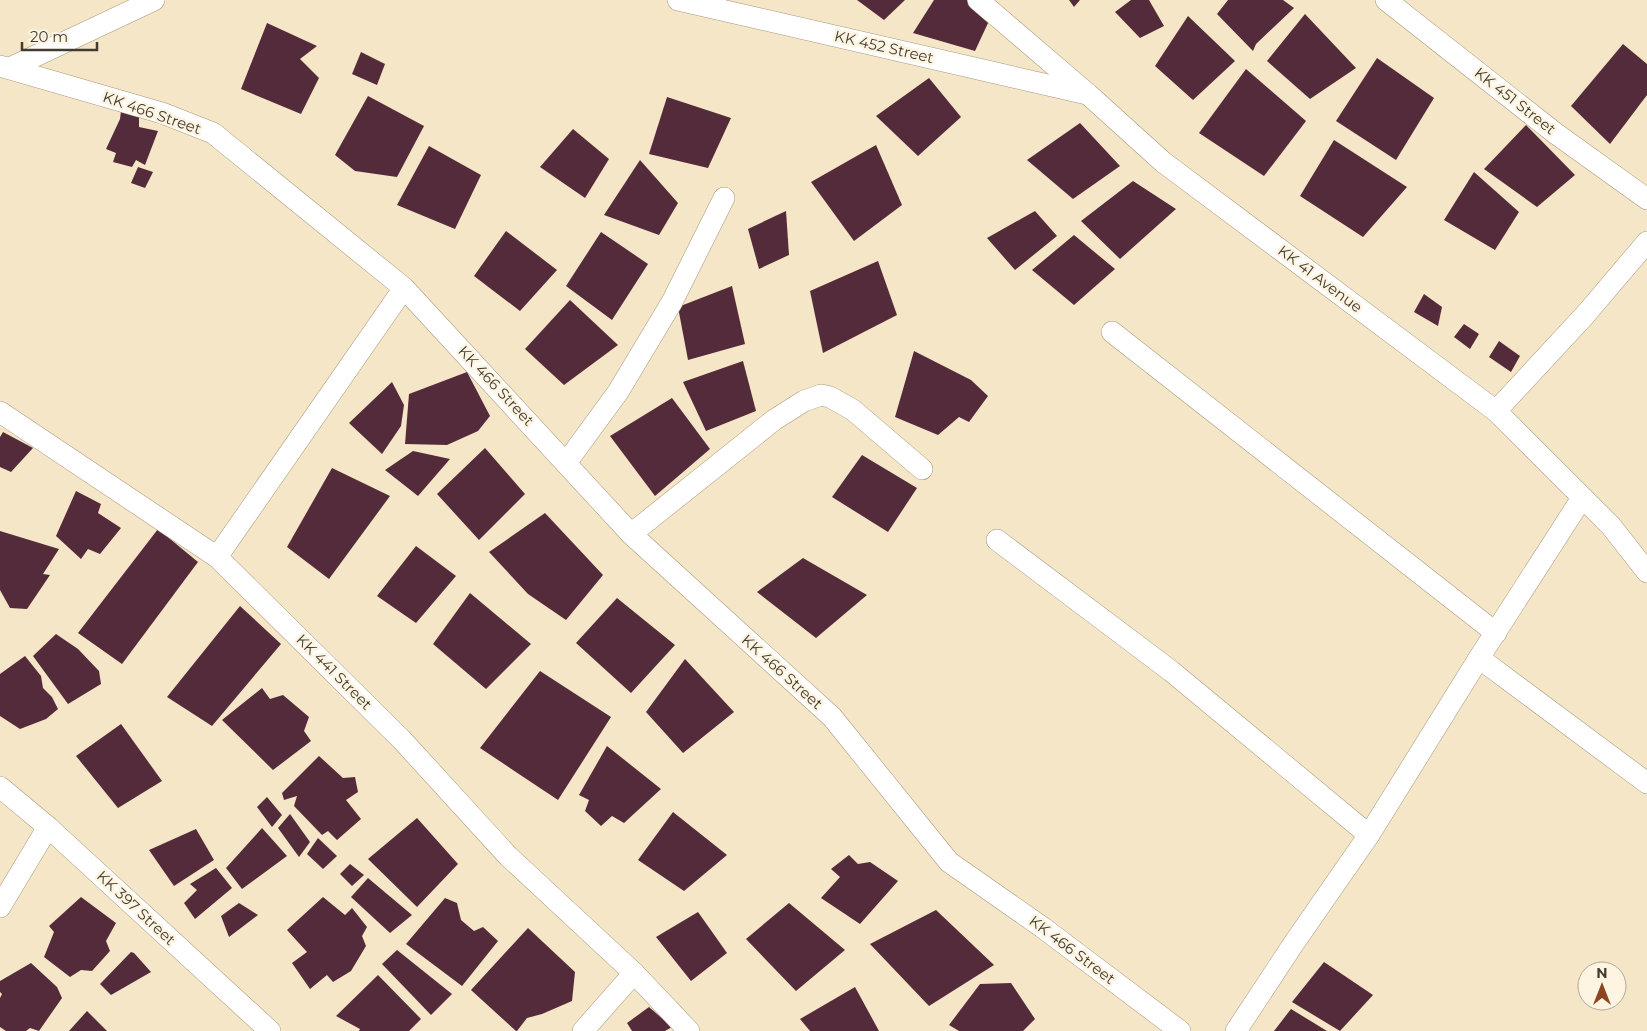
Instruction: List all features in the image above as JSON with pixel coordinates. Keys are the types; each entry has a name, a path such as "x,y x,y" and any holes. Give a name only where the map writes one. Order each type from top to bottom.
{"street":[{"path":"5,67 154,0"},
{"name":"KK 452 Street","path":"678,0 1089,95"},
{"name":"KK 41 Avenue","path":"978,0 1089,95 1163,162 1496,411 1611,526 1647,572"},
{"name":"KK 451 Street","path":"1386,0 1555,133 1647,199"},
{"name":"KK 466 Street","path":"5,67 162,113 213,133 404,288 631,534 832,717 949,862 1042,927 1180,1031"},
{"path":"566,463 618,392 672,302 724,198"},
{"path":"1496,411 1585,315 1647,242"},
{"path":"217,557 404,288"},
{"path":"1112,332 1496,633"},
{"path":"631,534 774,420 804,401 821,395 830,397 853,410 922,469"},
{"name":"KK 441 Street","path":"0,412 217,557 402,740 508,856 634,973 689,1031"},
{"path":"1236,1031 1369,836 1479,658 1582,498"},
{"path":"997,540 1171,671 1369,836"},
{"path":"1479,658 1647,783"},
{"name":"KK 397 Street","path":"0,787 48,827 270,1031"},
{"path":"0,907 48,827"},
{"path":"583,1031 634,973"}],"building":[{"path":"857,0 905,0 884,20"},
{"path":"934,0 982,0 995,8 975,51 913,33"},
{"path":"1069,0 1080,0 1074,7"},
{"path":"1131,0 1149,0 1164,26 1140,38 1115,12"},
{"path":"1228,0 1283,0 1294,8 1256,44 1253,51 1217,14"},
{"path":"1305,14 1356,68 1310,99 1267,61"},
{"path":"1188,16 1235,61 1193,100 1155,66"},
{"path":"267,23 317,46 300,59 319,78 301,114 241,89"},
{"path":"1623,44 1647,64 1647,95 1610,144 1571,106"},
{"path":"361,52 385,64 377,85 352,74"},
{"path":"1377,58 1434,98 1396,160 1336,121"},
{"path":"1246,69 1306,121 1264,176 1199,133"},
{"path":"929,78 961,117 918,156 876,116"},
{"path":"368,96 424,126 397,177 355,171 335,155"},
{"path":"667,97 731,118 708,168 649,154"},
{"path":"121,111 139,115 139,127 158,131 145,165 136,160 132,167 113,162 116,153 106,149 120,119"},
{"path":"1080,123 1120,166 1073,199 1027,160"},
{"path":"1526,125 1575,175 1537,207 1484,169"},
{"path":"573,129 609,159 585,198 540,167"},
{"path":"1334,140 1407,187 1363,237 1300,196"},
{"path":"876,145 902,205 854,241 811,182"},
{"path":"429,146 481,175 455,229 397,205"},
{"path":"640,160 678,203 659,235 604,215"},
{"path":"138,167 153,172 145,188 131,183"},
{"path":"1474,172 1519,212 1495,250 1444,220"},
{"path":"1133,181 1176,209 1120,259 1081,221"},
{"path":"786,211 789,255 759,269 748,229"},
{"path":"1035,211 1057,236 1015,270 987,238"},
{"path":"506,231 557,270 520,311 474,276"},
{"path":"601,232 648,264 612,320 566,286"},
{"path":"1074,235 1115,269 1074,305 1032,270"},
{"path":"878,261 897,315 823,353 810,291"},
{"path":"732,286 745,344 688,360 678,307"},
{"path":"1424,294 1442,307 1438,326 1414,312"},
{"path":"570,300 618,345 564,385 525,349"},
{"path":"1464,324 1479,334 1470,349 1454,337"},
{"path":"1499,341 1520,356 1511,372 1489,357"},
{"path":"914,351 971,380 988,396 969,422 959,417 938,435 895,417"},
{"path":"743,361 756,411 706,431 683,382"},
{"path":"467,372 490,416 478,431 447,445 405,444 409,394"},
{"path":"392,382 404,405 401,426 382,454 349,423"},
{"path":"672,398 710,449 655,496 610,436"},
{"path":"3,432 33,448 11,472 0,467 0,437"},
{"path":"485,448 525,494 479,540 437,494"},
{"path":"413,451 450,459 418,496 385,470"},
{"path":"862,455 917,488 888,532 832,497"},
{"path":"332,468 390,496 329,579 287,547"},
{"path":"76,491 101,504 98,513 121,528 100,554 88,549 81,559 56,536"},
{"path":"545,513 603,575 566,620 528,594 489,552"},
{"path":"158,529 198,562 122,664 78,633"},
{"path":"0,531 59,549 43,574 50,575 27,609 10,608 0,590"},
{"path":"416,546 456,576 416,623 377,596"},
{"path":"803,558 867,595 816,638 757,592"},
{"path":"470,593 531,644 486,689 433,644"},
{"path":"617,598 675,645 631,693 576,643"},
{"path":"240,606 281,644 212,726 167,697"},
{"path":"56,634 78,649 99,671 101,684 68,704 33,656"},
{"path":"25,656 41,676 43,688 52,697 58,709 46,719 20,729 0,716 0,674"},
{"path":"685,659 734,712 683,753 646,712"},
{"path":"540,671 611,717 558,800 480,748"},
{"path":"262,688 270,699 283,695 309,717 304,731 311,741 273,770 222,720"},
{"path":"121,724 162,781 118,808 76,756"},
{"path":"607,746 661,789 624,823 612,816 601,826 585,811 589,800 579,795"},
{"path":"319,756 343,778 355,777 358,792 346,800 361,819 337,840 328,831 322,835 294,806 297,796 284,800 282,793"},
{"path":"267,797 282,815 272,827 257,807"},
{"path":"673,812 727,855 684,891 638,860"},
{"path":"290,814 310,842 299,857 278,828"},
{"path":"417,818 458,864 417,907 368,859"},
{"path":"262,828 287,856 242,889 226,868"},
{"path":"196,829 214,860 174,886 149,850"},
{"path":"318,838 337,856 323,869 307,854"},
{"path":"849,855 858,864 870,862 898,881 860,924 821,898 840,877 831,869"},
{"path":"350,864 364,875 352,886 340,874"},
{"path":"216,868 232,888 195,919 184,903 197,890 190,884"},
{"path":"368,878 412,915 390,933 351,897"},
{"path":"81,897 116,923 106,941 110,951 92,971 81,970 70,977 44,957 54,932 49,926"},
{"path":"323,897 345,915 352,908 367,927 362,936 366,946 351,971 333,982 327,975 310,989 292,963 307,952 287,930"},
{"path":"445,898 457,903 461,920 474,931 483,927 498,941 462,986 406,944"},
{"path":"239,903 258,915 229,937 221,916"},
{"path":"789,903 845,950 796,991 746,939"},
{"path":"936,910 994,965 929,1006 870,944"},
{"path":"698,912 727,953 691,981 656,937"},
{"path":"528,928 575,972 572,1001 542,1014 527,1018 516,1031 471,990"},
{"path":"397,950 452,994 431,1015 382,964"},
{"path":"131,952 151,972 111,995 100,984"},
{"path":"1324,962 1373,995 1340,1031 1292,1002"},
{"path":"31,963 57,987 62,998 39,1031 30,1028 26,1031 6,1031 0,1027 0,998 2,994 0,992 0,981"},
{"path":"378,975 421,1019 409,1031 359,1031 360,1029 336,1016"},
{"path":"1011,983 1035,1019 1023,1031 959,1031 949,1025 980,984"},
{"path":"855,987 879,1031 810,1031 800,1019"},
{"path":"649,1007 672,1027 665,1031 632,1031 627,1023"},
{"path":"1291,1009 1327,1031 1274,1031"},
{"path":"87,1011 107,1031 69,1031"}]}
